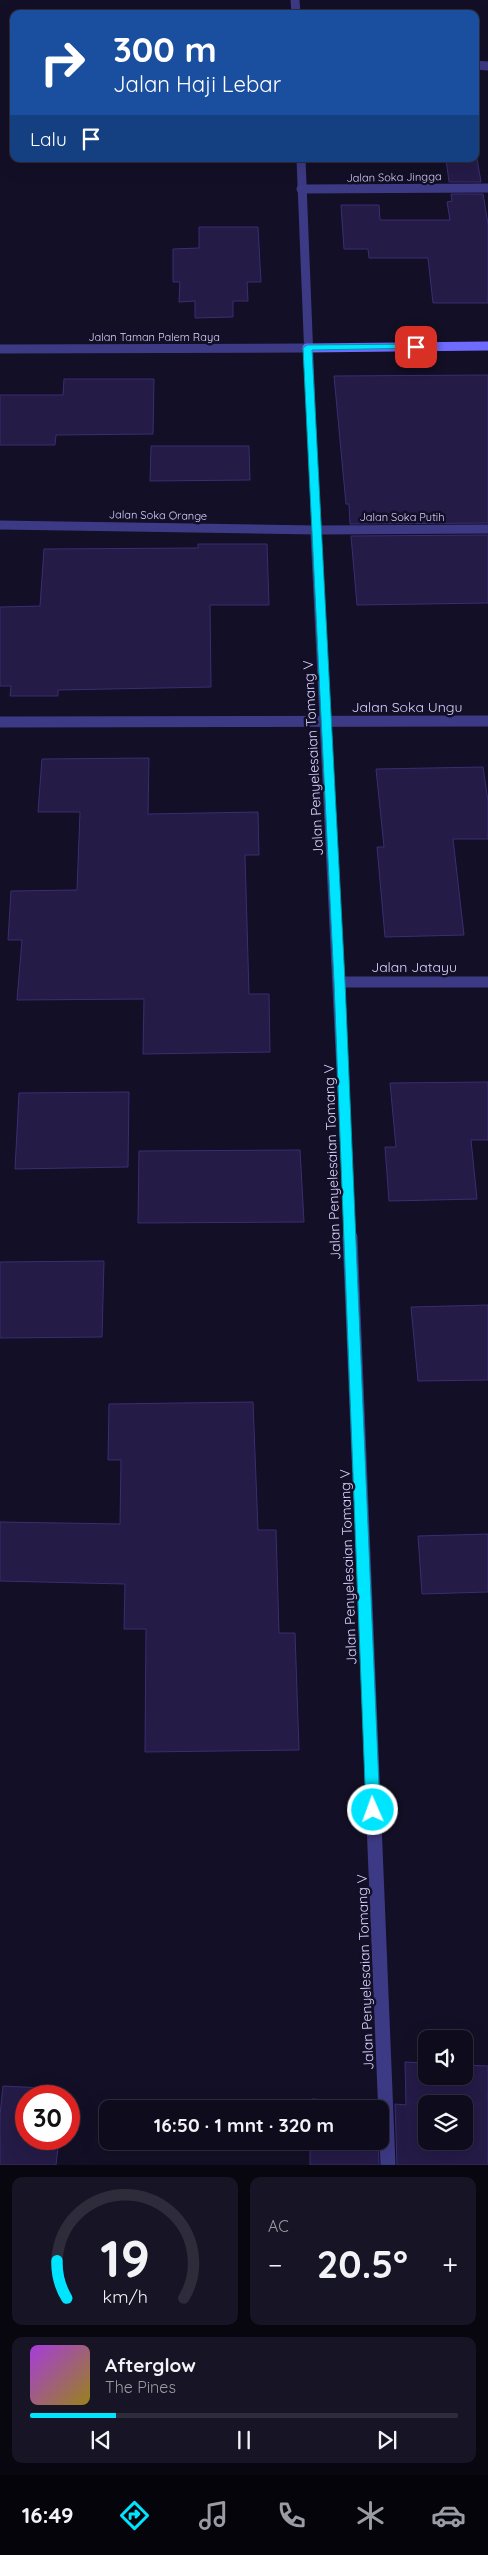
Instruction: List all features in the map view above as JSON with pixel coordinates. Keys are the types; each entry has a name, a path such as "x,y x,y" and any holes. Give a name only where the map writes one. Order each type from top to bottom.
{"street":[{"name":"Jalan Penyelesaian Tomang V","path":"301,162 307,348 339,982 388,2165"},
{"name":"Jalan Soka Jingga","path":"301,189 488,188"},
{"path":"307,348 488,346"},
{"name":"Jalan Taman Palem Raya","path":"0,349 307,348"},
{"name":"Jalan Soka Orange","path":"0,525 316,530"},
{"name":"Jalan Soka Putih","path":"316,530 488,529"},
{"name":"Jalan Soka Ungu","path":"0,722 488,721"},
{"name":"Jalan Jatayu","path":"339,982 488,982"}],"building":[{"path":"446,162 478,162 481,182 449,182"},
{"path":"451,194 483,194 488,224 488,303 433,303 428,258 369,258 368,249 344,249 341,205 379,205 380,220 450,220 447,202 452,201"},
{"path":"199,227 258,227 261,282 247,282 248,301 233,301 233,317 195,318 195,301 179,302 180,282 173,282 173,249 199,248"},
{"path":"488,375 488,523 350,524 349,504 346,504 334,376"},
{"path":"64,379 154,379 153,434 56,435 55,445 0,445 0,395 63,395"},
{"path":"151,446 249,446 250,480 150,481"},
{"path":"488,535 488,603 357,605 351,536"},
{"path":"198,544 267,544 269,605 210,605 211,687 58,690 58,696 10,696 11,686 0,686 0,607 40,606 44,549 198,548"},
{"path":"149,758 148,814 258,812 259,855 245,855 249,994 269,994 270,1052 143,1054 144,999 17,1000 22,940 8,940 11,891 77,890 80,812 38,812 42,759"},
{"path":"483,767 488,801 488,839 453,839 464,935 385,937 377,847 384,847 376,769"},
{"path":"488,1082 488,1140 471,1140 477,1199 389,1201 385,1147 396,1147 390,1083"},
{"path":"129,1092 128,1167 15,1169 19,1093"},
{"path":"300,1150 304,1222 138,1223 139,1151"},
{"path":"104,1261 102,1337 0,1338 0,1262"},
{"path":"488,1305 488,1380 418,1381 411,1307"},
{"path":"253,1402 258,1530 276,1530 279,1633 295,1633 299,1750 145,1752 146,1629 124,1629 125,1584 0,1581 0,1522 120,1524 121,1460 108,1460 109,1404"},
{"path":"488,1534 488,1592 422,1594 418,1536"},
{"path":"405,2062 418,2063 418,2085 473,2085 473,2065 488,2066 488,2165 397,2165 395,2104 406,2105"},
{"path":"3,2086 15,2087 15,2150 58,2150 56,2165 0,2165 0,2115"},
{"path":"310,2150 378,2150 379,2165 310,2165"}],"route":[{"path":"373,1810 339,982 307,348 416,347"}]}
